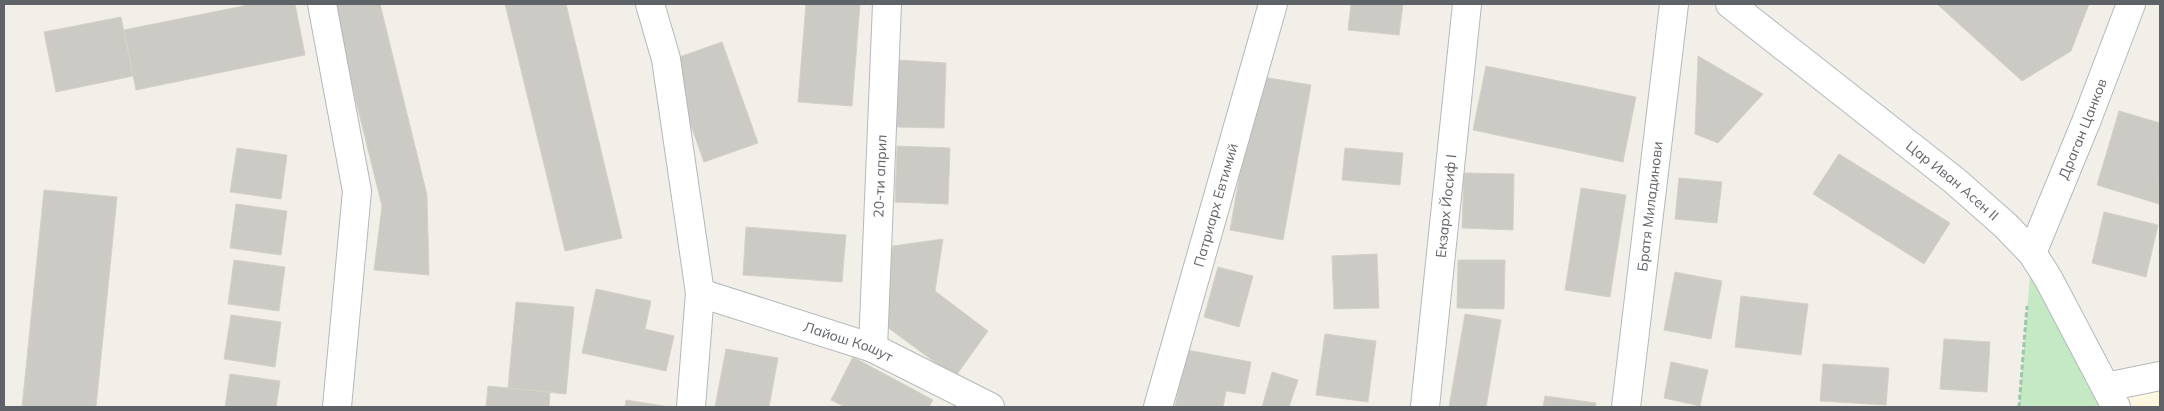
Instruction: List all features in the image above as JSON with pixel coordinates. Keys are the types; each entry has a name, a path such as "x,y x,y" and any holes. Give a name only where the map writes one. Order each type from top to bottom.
{"street":[{"path":"322,4 357,191 337,407"},
{"path":"650,4 666,59 700,293 691,407"},
{"name":"20-ти април","path":"873,348 887,4"},
{"name":"Патриарх Евтимий","path":"1158,407 1273,4"},
{"name":"Екзарх Йосиф I","path":"1425,407 1467,4"},
{"name":"Братя Миладинови","path":"1626,407 1674,4"},
{"name":"Цар Иван Асен II","path":"1730,4 1955,181 2005,225 2032,253 2064,307 2111,397"},
{"name":"Драган Цанков","path":"2032,253 2086,122 2131,4"},
{"name":"Лайош Кошут","path":"700,293 873,348 990,407"},
{"path":"2111,397 2160,376"}],"path":[{"path":"2019,407 2028,301"}],"shaded area":[{"path":"2160,376 2160,407 2116,407 2106,387"}],"green space":[{"path":"2032,253 2116,407 2019,407"}],"building":[{"path":"253,4 295,4 305,55 136,90 124,30"},
{"path":"332,4 380,4 427,195 429,275 374,270 382,206"},
{"path":"505,4 566,4 622,238 565,251"},
{"path":"806,4 860,4 852,106 798,102"},
{"path":"1351,4 1403,4 1399,35 1348,30"},
{"path":"1937,4 2089,4 2071,51 2022,81"},
{"path":"121,17 133,76 56,92 44,32"},
{"path":"722,42 758,143 704,162 668,61"},
{"path":"1698,56 1763,94 1718,143 1695,134"},
{"path":"899,60 946,63 944,128 897,127"},
{"path":"1486,66 1636,97 1623,162 1473,130"},
{"path":"1257,76 1311,85 1283,240 1230,230"},
{"path":"2119,111 2160,123 2159,204 2097,185"},
{"path":"897,146 950,148 948,204 895,202"},
{"path":"237,148 287,155 281,199 230,192"},
{"path":"1345,148 1403,153 1400,185 1342,180"},
{"path":"1839,154 1950,223 1924,264 1813,194"},
{"path":"1464,173 1514,174 1513,230 1462,228"},
{"path":"1679,178 1722,182 1717,223 1675,219"},
{"path":"1581,188 1626,195 1610,297 1565,290"},
{"path":"44,190 117,197 96,407 22,407"},
{"path":"236,204 287,211 281,255 230,248"},
{"path":"2104,212 2158,225 2146,277 2092,263"},
{"path":"746,227 846,235 842,282 743,275"},
{"path":"943,239 935,291 988,331 955,377 879,321 893,246"},
{"path":"1377,254 1379,308 1334,309 1332,256"},
{"path":"234,260 285,267 279,311 228,304"},
{"path":"1458,260 1505,260 1504,309 1457,308"},
{"path":"1218,267 1253,276 1239,327 1204,317"},
{"path":"1675,272 1722,281 1711,339 1664,330"},
{"path":"596,289 651,301 645,329 674,336 666,371 582,353"},
{"path":"1741,296 1808,304 1801,355 1735,347"},
{"path":"516,302 574,307 566,394 508,388"},
{"path":"1465,314 1501,320 1486,407 1449,407"},
{"path":"231,315 281,322 275,367 224,359"},
{"path":"1325,334 1376,341 1368,402 1316,395"},
{"path":"1944,339 1990,342 1987,392 1940,389"},
{"path":"726,349 778,358 769,407 715,407"},
{"path":"1187,350 1251,362 1245,394 1226,391 1223,407 1175,407"},
{"path":"853,357 933,400 929,407 845,407 831,400"},
{"path":"1671,362 1708,370 1700,406 1664,398"},
{"path":"1823,364 1889,368 1886,405 1820,401"},
{"path":"1272,372 1298,380 1289,407 1262,407"},
{"path":"230,374 280,381 276,407 225,407"},
{"path":"488,386 550,392 549,407 486,407"},
{"path":"1545,396 1596,403 1595,407 1543,407"},
{"path":"626,400 670,407 625,407"}]}
